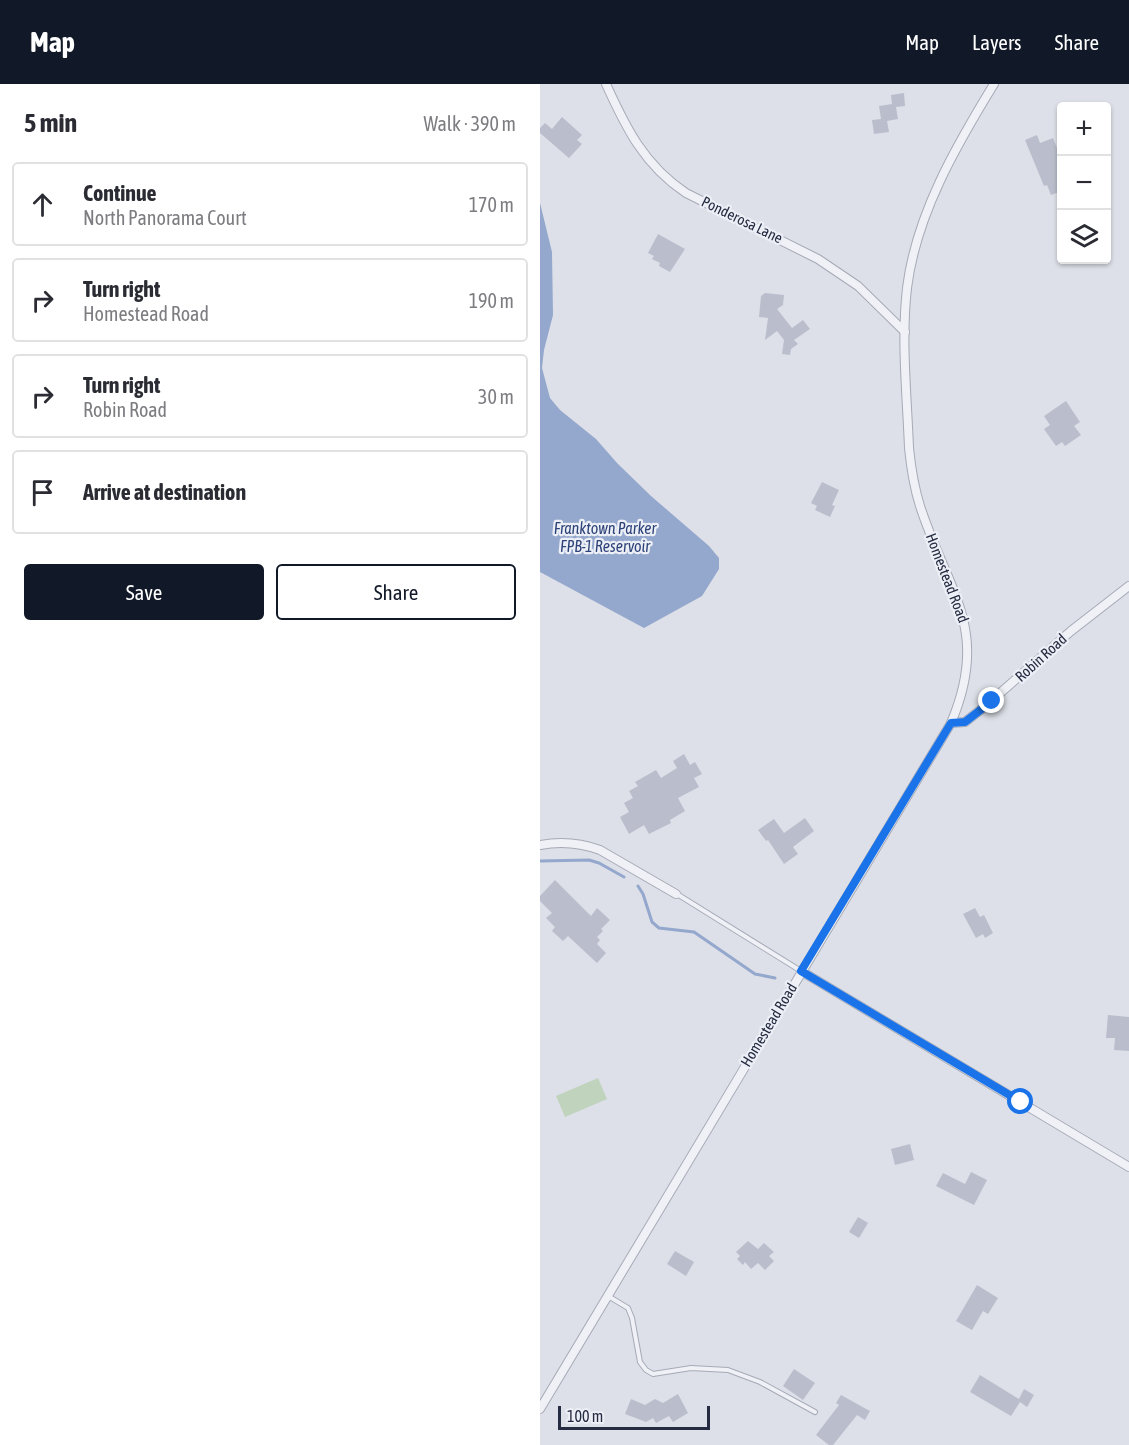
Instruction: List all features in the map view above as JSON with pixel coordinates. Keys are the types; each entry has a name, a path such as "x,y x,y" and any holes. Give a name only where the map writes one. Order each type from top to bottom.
{"street":[{"name":"Ponderosa Lane","path":"606,84 630,133 645,156 669,182 686,193 818,259 858,286 905,332"},
{"name":"Homestead Road","path":"540,1409 951,723 966,679 968,645 959,602 920,506 913,481 909,448 905,332 907,287 919,235 950,164 994,84"},
{"name":"Robin Road","path":"951,723 965,722 1071,631 1129,586"},
{"path":"540,845 569,843 594,848 676,894"},
{"path":"801,971 1129,1167"}],"lane":[{"path":"676,894 801,971"},
{"path":"608,1296 628,1308 640,1362 646,1370 653,1374 691,1368 728,1370 760,1382 815,1412"}],"green space":[{"path":"598,1078 607,1099 565,1117 556,1096"}],"water":[{"name":"Franktown Parker FPB-1 Reservoir","path":"540,203 552,252 553,315 542,368 550,398 560,410 596,439 651,496 709,546 719,558 719,569 702,596 644,628 540,572"}],"building":[{"path":"904,93 905,106 896,107 898,119 887,121 889,132 874,134 872,120 881,119 879,106 892,104 891,95"},
{"path":"562,117 582,135 577,140 582,144 569,158 540,133 540,128 545,123 552,129"},
{"path":"1037,135 1040,143 1053,138 1057,148 1057,193 1051,195 1047,185 1044,186 1025,140"},
{"path":"658,234 685,249 670,272 659,266 660,263 652,259 654,256 648,253"},
{"path":"765,293 784,295 783,305 777,309 792,328 803,320 810,329 794,340 798,344 791,349 790,355 782,354 784,340 777,331 765,340 768,318 759,317 761,296"},
{"path":"1066,401 1080,422 1074,426 1081,435 1065,446 1062,442 1056,446 1044,429 1050,425 1044,416"},
{"path":"822,482 839,490 832,505 835,506 830,517 815,510 817,506 811,503"},
{"path":"684,754 690,765 695,762 702,774 694,778 699,787 678,798 685,811 670,820 671,823 649,834 644,825 629,834 620,817 629,812 624,803 633,798 629,791 638,786 635,782 656,770 661,778 677,768 673,761"},
{"path":"805,818 814,831 793,847 798,854 784,864 768,840 766,841 758,830 774,819 784,833"},
{"path":"555,880 591,916 597,908 610,920 597,937 600,940 597,944 606,953 597,963 568,936 563,941 552,931 555,927 546,918 552,913 540,901 540,896"},
{"path":"975,908 980,917 984,915 993,933 985,938 983,934 976,938 963,914"},
{"path":"1108,1015 1129,1017 1129,1051 1114,1050 1115,1038 1106,1038"},
{"path":"910,1144 914,1160 895,1165 891,1149"},
{"path":"971,1172 987,1180 974,1205 936,1186 943,1173 965,1184"},
{"path":"858,1217 868,1223 859,1238 849,1232"},
{"path":"748,1241 758,1249 764,1243 774,1252 769,1256 774,1261 765,1270 758,1263 751,1269 745,1262 743,1265 737,1259 740,1256 736,1252"},
{"path":"675,1251 694,1262 686,1276 667,1264"},
{"path":"977,1285 998,1298 988,1314 983,1311 972,1330 956,1321"},
{"path":"794,1369 815,1383 803,1400 783,1386"},
{"path":"980,1375 1019,1399 1024,1389 1034,1395 1027,1407 1020,1402 1011,1416 970,1392"},
{"path":"678,1394 688,1413 673,1422 669,1416 656,1423 653,1418 646,1422 625,1414 631,1399 645,1405 655,1399 663,1403"},
{"path":"841,1395 870,1411 865,1420 857,1415 833,1445 829,1445 816,1435 839,1405 836,1403"}],"waterway":[{"path":"540,861 589,860 624,877"},
{"path":"638,886 652,922 659,928 694,932 755,974 775,978"}],"route":[{"path":"992,701 965,722 951,723 801,971 1021,1102"}]}
